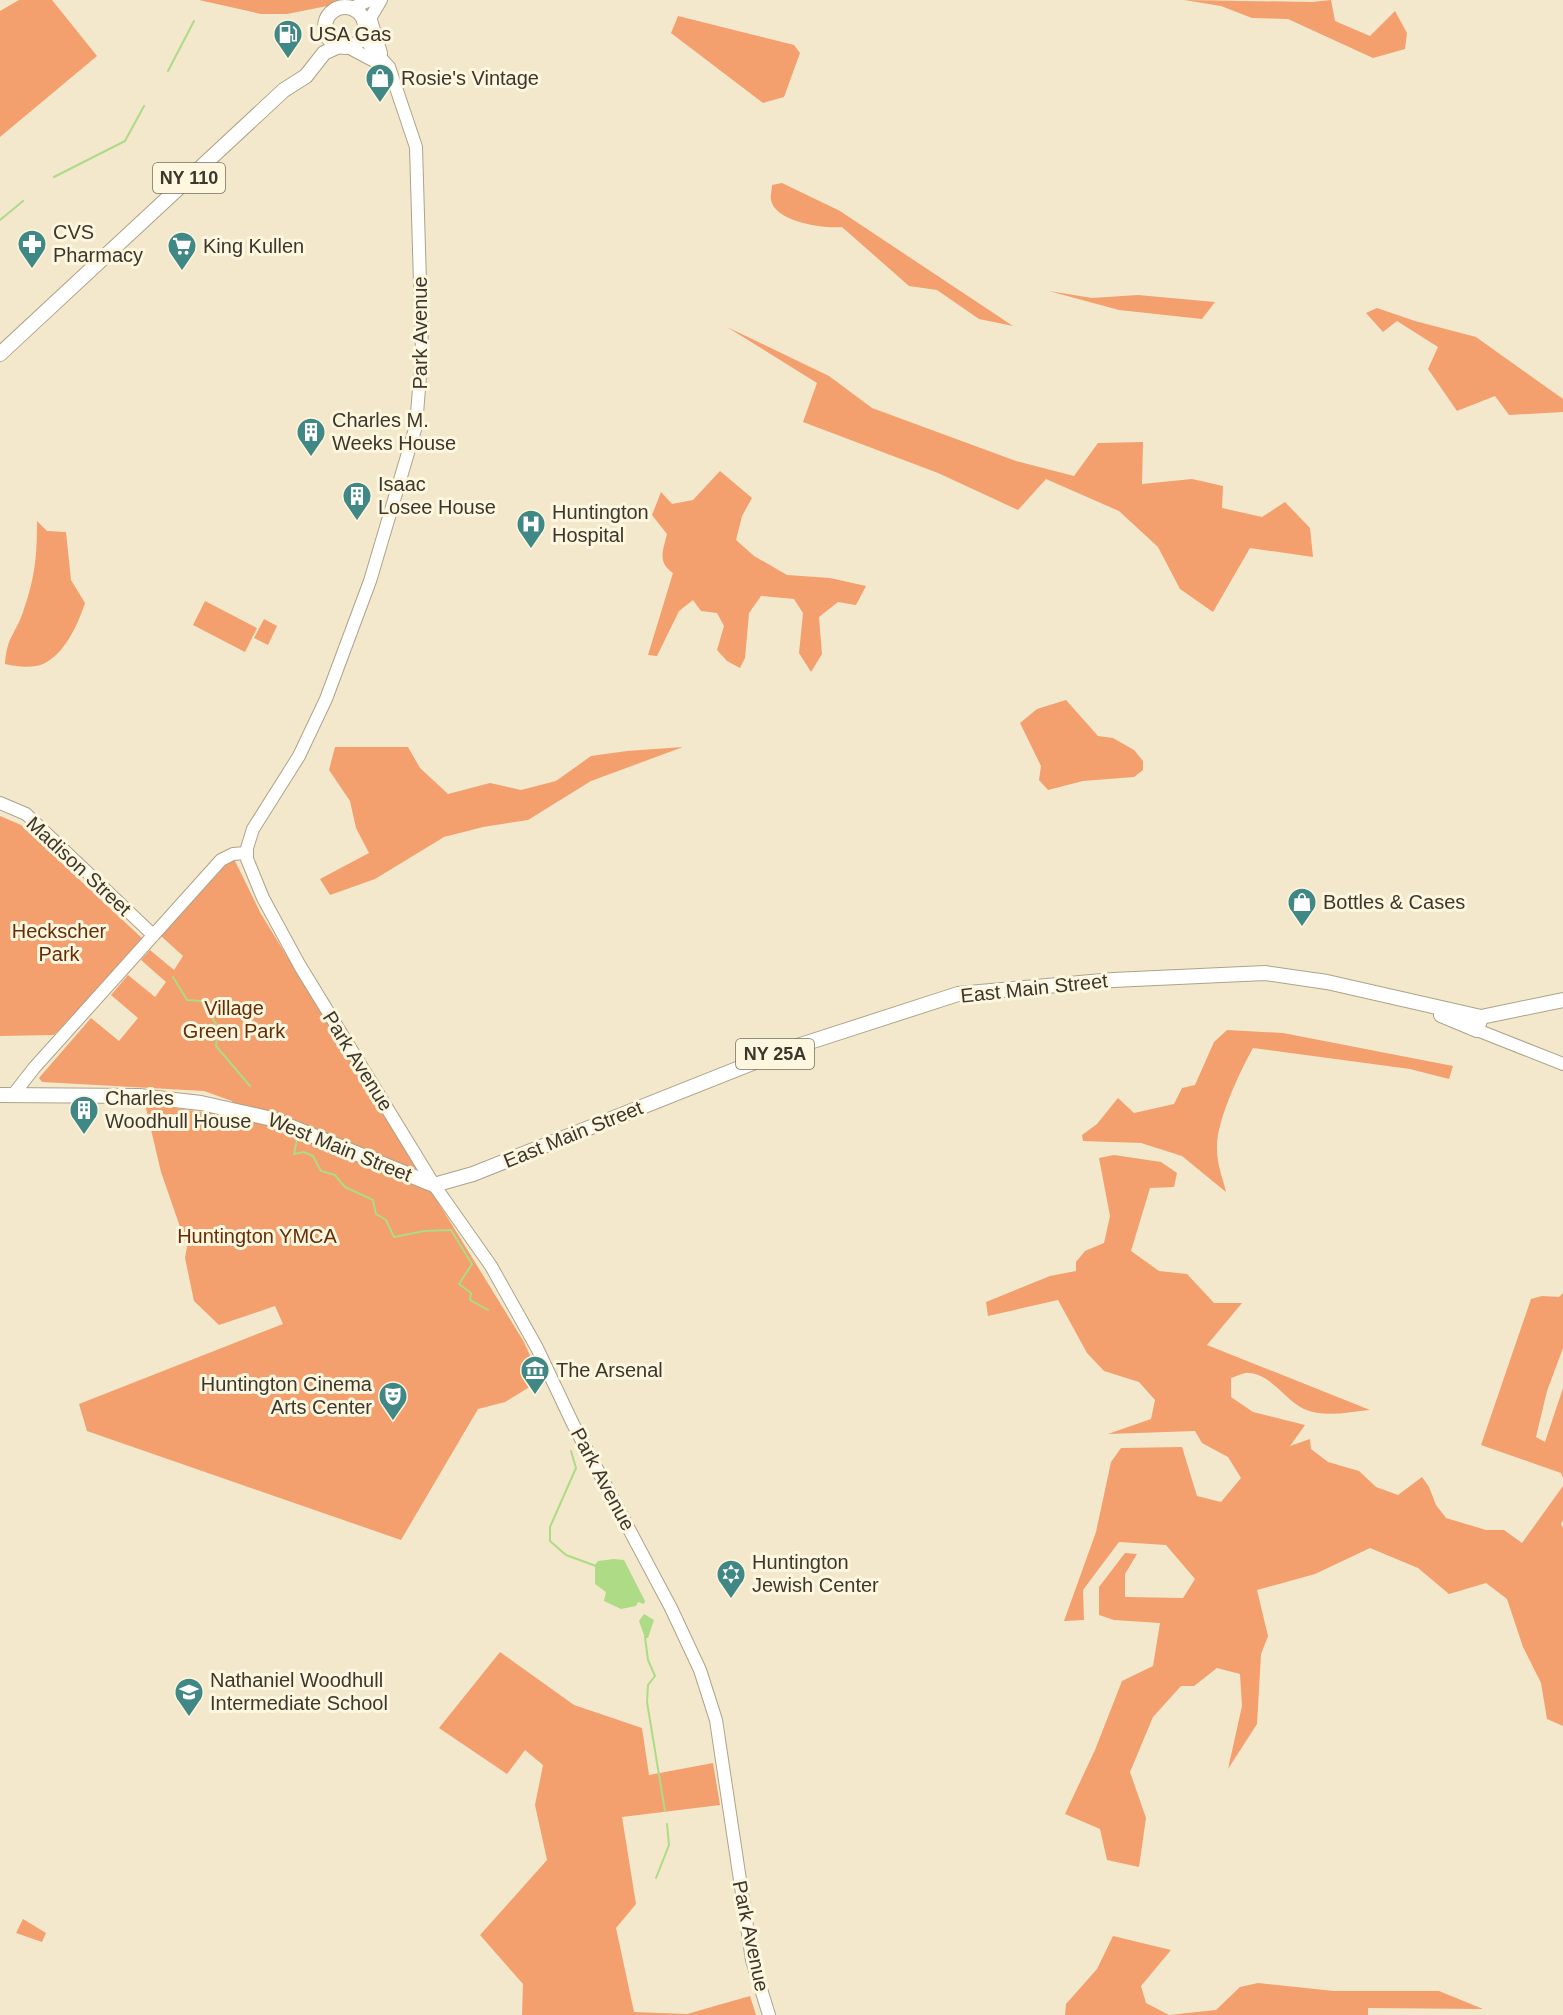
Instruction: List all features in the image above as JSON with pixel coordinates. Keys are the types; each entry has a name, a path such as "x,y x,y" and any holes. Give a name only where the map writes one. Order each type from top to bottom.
{"main road":[{"name":"NY 110","path":"284,90 313,53 331,12 341,7 352,8 370,0"},
{"name":"NY 110","path":"0,354 284,90 306,75 324,53 359,41 381,0"},
{"path":"352,8 361,15 384,61"},
{"name":"Park Avenue","path":"366,26 372,49 384,61 392,76 410,126 416,154 422,351 416,426 370,581 322,710 288,775 258,821 249,838 246,853 263,898 300,966 434,1185 491,1266 537,1348 573,1424 672,1608 700,1670 716,1720 752,1960 769,2015"},
{"path":"324,32 330,42 344,46"},
{"name":"Park Avenue","path":"344,46 369,56 392,76"},
{"name":"Madison Street","path":"0,803 26,814 153,935"},
{"path":"7,1095 258,821"},
{"path":"221,860 233,854 246,853"},
{"name":"East Main Street","path":"434,1185 473,1174 785,1050 958,994 1113,980 1265,973 1316,980 1412,1003 1479,1024 1563,1000"},
{"path":"1479,1024 1563,1064"},
{"name":"West Main Street","path":"7,1095 139,1096 201,1103 272,1119 434,1185"}],"green space":[{"path":"19,0 52,0 97,56 0,137 0,11"},
{"path":"199,0 357,0 287,14 261,14"},
{"path":"1184,0 1312,2 1331,0 1335,21 1370,36 1395,11 1407,33 1405,49 1373,58 1288,19 1252,18 1221,6"},
{"path":"678,16 794,45 800,53 784,97 763,103 671,33"},
{"path":"782,183 840,211 1013,326 979,319 937,290 909,286 842,227 813,225 790,219 781,214 774,208 771,196 772,185"},
{"path":"1049,291 1092,298 1138,295 1215,302 1202,319 1119,310"},
{"path":"1377,308 1476,337 1563,399 1563,412 1509,415 1495,396 1457,411 1428,369 1438,347 1397,321 1383,332 1366,313"},
{"path":"727,327 829,376 872,408 1016,461 1074,476 1098,443 1143,442 1142,484 1192,479 1223,486 1222,508 1262,517 1285,502 1310,528 1313,557 1250,548 1213,612 1180,589 1158,547 1119,511 1046,479 1018,510 938,473 803,422 817,383"},
{"path":"720,471 752,498 742,516 736,540 754,556 787,575 830,578 866,586 856,605 838,602 819,617 822,654 811,672 799,653 803,613 794,599 761,596 749,613 745,658 740,668 727,661 717,650 724,626 717,613 701,611 693,600 679,611 657,656 648,655 673,573 665,565 662,556 667,534 652,515 661,492 672,504 693,500"},
{"path":"37,521 47,531 66,532 71,580 85,603 70,638 58,653 43,664 24,667 5,664 9,641 20,620 33,578"},
{"path":"205,601 257,628 245,652 193,625"},
{"path":"264,619 277,626 268,645 254,638"},
{"path":"1066,700 1098,736 1113,738 1134,750 1143,761 1143,770 1134,777 1083,781 1048,790 1039,780 1041,766 1020,723 1037,709"},
{"path":"335,747 408,747 420,768 448,794 490,783 521,790 556,781 591,756 683,747 591,781 528,820 483,827 444,837 375,879 330,895 320,879 369,853 356,828 350,801 329,770"},
{"name":"Heckscher Park","path":"0,816 21,825 144,940 54,1035 0,1036"},
{"path":"233,857 261,914 524,1342 541,1380 505,1402 478,1409 401,1540 87,1431 79,1404 283,1324 275,1306 219,1325 194,1301 185,1258 187,1247 161,1172 145,1104 238,1117 232,1101 204,1091 42,1082 39,1078 91,1018 119,1041 138,1018 111,995 128,975 155,997 166,982 141,960 150,950 174,970 183,956 161,936"},
{"path":"1227,1030 1283,1033 1453,1066 1449,1079 1410,1069 1253,1048 1229,1098 1217,1139 1218,1161 1226,1192 1182,1156 1141,1143 1083,1141 1082,1135 1097,1124 1118,1098 1134,1113 1174,1104 1182,1088 1195,1085 1214,1042"},
{"path":"1114,1155 1161,1162 1177,1173 1174,1187 1150,1188 1131,1251 1159,1271 1187,1274 1214,1303 1242,1303 1207,1345 1370,1410 1337,1414 1312,1412 1297,1405 1271,1382 1257,1374 1247,1373 1231,1378 1231,1397 1253,1412 1305,1425 1290,1446 1310,1439 1311,1449 1328,1462 1359,1471 1376,1487 1398,1495 1422,1477 1436,1505 1446,1518 1486,1530 1504,1530 1522,1543 1563,1486 1561,1524 1563,1528 1563,1726 1547,1719 1541,1683 1523,1647 1507,1599 1486,1583 1449,1594 1418,1568 1370,1548 1315,1574 1257,1590 1268,1636 1261,1654 1257,1724 1228,1769 1242,1706 1240,1674 1217,1668 1194,1686 1181,1686 1153,1717 1130,1772 1146,1818 1139,1867 1107,1860 1100,1829 1065,1814 1095,1750 1122,1681 1153,1666 1160,1623 1114,1620 1099,1615 1099,1587 1125,1553 1137,1554 1125,1574 1125,1597 1183,1598 1195,1579 1166,1545 1119,1542 1083,1590 1084,1620 1064,1621 1096,1532 1111,1462 1121,1448 1182,1447 1197,1496 1221,1502 1241,1478 1228,1457 1202,1443 1195,1431 1108,1434 1151,1419 1155,1400 1139,1382 1104,1371 1087,1353 1058,1300 988,1316 986,1302 1050,1276 1076,1271 1076,1262 1085,1251 1104,1243 1110,1216 1099,1158"},
{"path":"1563,1293 1563,1348 1547,1391 1536,1437 1545,1442 1563,1388 1563,1478 1561,1473 1481,1445 1531,1299 1542,1296 1559,1297"},
{"path":"500,1652 574,1705 642,1728 649,1775 713,1763 720,1805 622,1817 636,1904 616,1928 634,2012 687,2014 750,1996 756,2015 522,2015 523,1984 480,1935 547,1860 535,1805 543,1765 525,1750 507,1774 439,1728"},
{"path":"23,1919 46,1933 42,1942 16,1933"},
{"path":"1113,1936 1171,1950 1141,1986 1146,2003 1169,2015 1065,2015 1066,2004 1097,1969"},
{"path":"1258,1983 1334,1991 1439,1991 1483,2009 1368,2008 1368,2015 1169,2015 1216,2010 1240,1987"}],"shaded area":[{"path":"624,1560 645,1601 644,1604 638,1602 636,1606 621,1609 604,1601 606,1592 595,1584 595,1565 598,1561"},
{"path":"644,1614 654,1620 648,1638 645,1638 639,1621"}],"waterway":[{"path":"168,71 194,21"},
{"path":"54,177 125,141 144,106"},
{"path":"0,220 23,201"},
{"path":"173,977 187,1000 202,1001 218,1027 216,1046 250,1086"},
{"path":"297,1140 294,1154 304,1152 313,1156 321,1171 335,1175 345,1187 373,1200 376,1214 386,1220 394,1237 424,1231 451,1230 472,1264 459,1284 471,1293 470,1300 488,1310"},
{"path":"571,1451 576,1468 550,1527 550,1541 566,1555 596,1566"},
{"path":"645,1637 648,1660 655,1676 648,1685 647,1702 665,1811"},
{"path":"656,1878 669,1845 667,1824"}],"place":[{"name":"USA Gas","path":"288,60"},
{"name":"Rosie's Vintage","path":"380,104"},
{"name":"CVS Pharmacy","path":"32,270"},
{"name":"King Kullen","path":"182,272"},
{"name":"Charles M. Weeks House","path":"311,458"},
{"name":"Isaac Losee House","path":"357,522"},
{"name":"Huntington Hospital","path":"531,550"},
{"name":"Bottles & Cases","path":"1302,928"},
{"name":"Charles Woodhull House","path":"84,1136"},
{"name":"The Arsenal","path":"535,1396"},
{"name":"Huntington Cinema Arts Center","path":"393,1422"},
{"name":"Huntington Jewish Center","path":"731,1600"},
{"name":"Nathaniel Woodhull Intermediate School","path":"189,1718"}],"park label":[{"name":"Village Green Park","path":"234,1020"},
{"name":"Huntington YMCA","path":"257,1236"}]}
